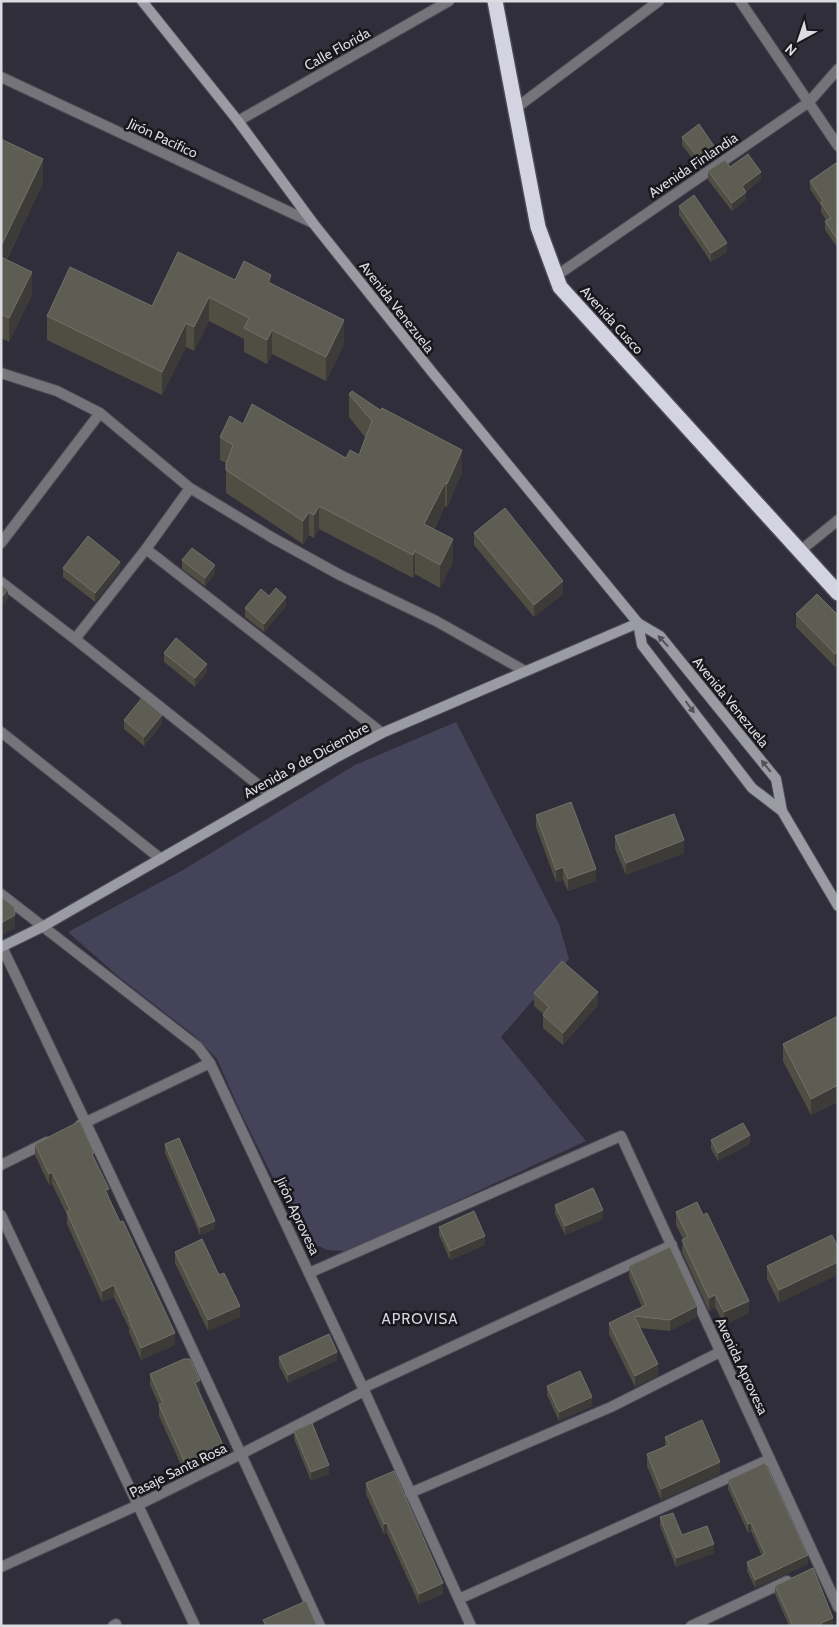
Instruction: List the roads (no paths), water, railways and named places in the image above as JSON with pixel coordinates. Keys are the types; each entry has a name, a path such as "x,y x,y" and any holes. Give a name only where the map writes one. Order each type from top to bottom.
{"highway":[{"name":"Avenida Cusco","path":"495,1 538,227 560,287 838,593"}],"street":[{"name":"Avenida Venezuela","path":"142,1 238,121 314,223 432,372 638,623 660,636 776,779 782,811 837,903"},
{"name":"Calle Florida","path":"238,121 449,1"},
{"path":"516,108 659,1"},
{"path":"740,1 838,146"},
{"name":"Avenida Finlandia","path":"556,276 810,102 838,69"},
{"name":"Jirón Pacifico","path":"1,77 314,223"},
{"path":"1,373 58,391 100,413 190,488 271,537 340,575 436,620 526,671"},
{"path":"1,543 100,413"},
{"path":"75,639 146,549 190,488"},
{"path":"800,551 838,520"},
{"path":"146,549 382,733"},
{"path":"1,582 272,795"},
{"name":"Avenida Venezuela","path":"638,623 642,645 676,690 752,788 782,811"},
{"name":"Avenida 9 de Diciembre","path":"2,947 42,927 382,733 638,623"},
{"path":"1,732 161,859"},
{"name":"Jirón Aprovesa","path":"1,894 198,1048 210,1063 364,1389 471,1626"},
{"path":"2,947 242,1454 320,1626"},
{"path":"69,1131 210,1063"},
{"name":"Avenida Aprovesa","path":"309,1273 621,1136 770,1459 815,1568 838,1607"},
{"path":"1,1165 52,1139"},
{"path":"1,1215 195,1626"},
{"name":"Pasaje Santa Rosa","path":"1,1567 138,1505 242,1454 364,1389 672,1246"},
{"path":"410,1493 611,1407 720,1352"},
{"path":"458,1599 770,1459"},
{"path":"691,1626 794,1578"}],"district":[{"name":"APROVISA","path":"420,1319"}]}
